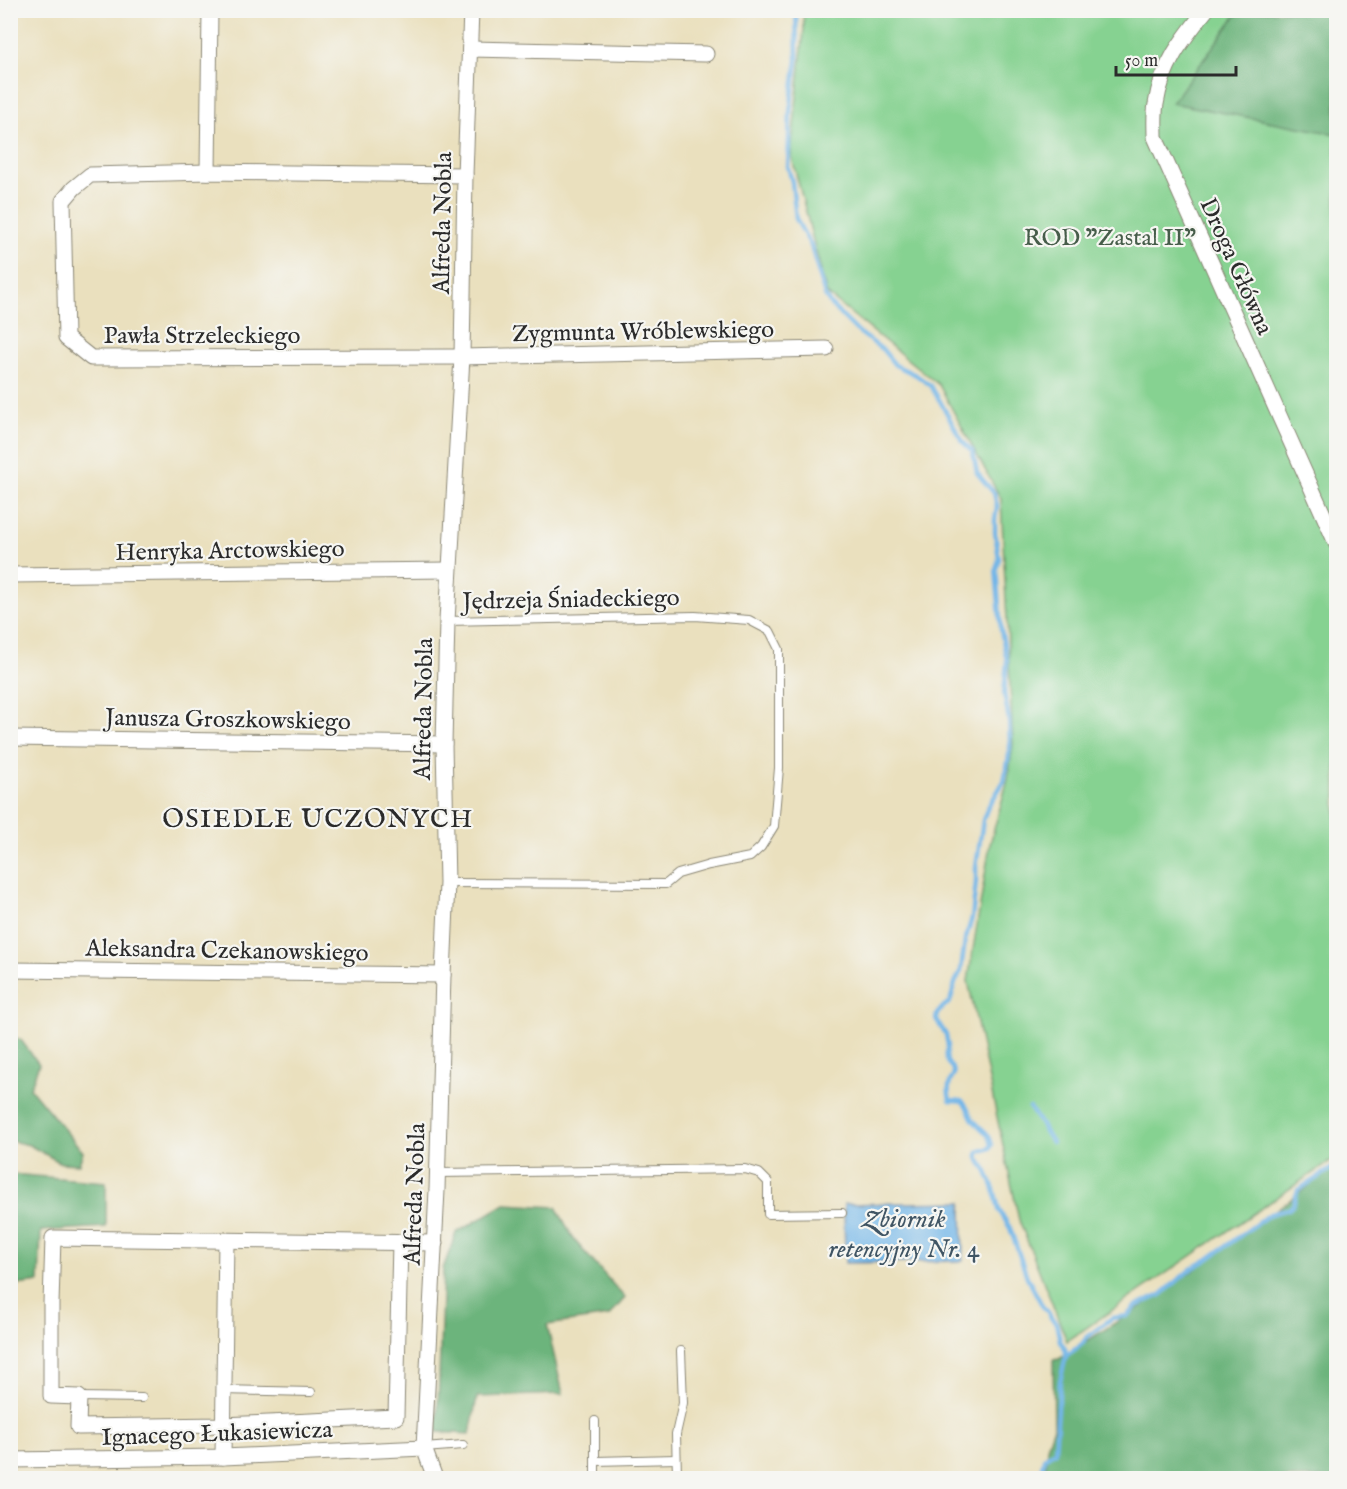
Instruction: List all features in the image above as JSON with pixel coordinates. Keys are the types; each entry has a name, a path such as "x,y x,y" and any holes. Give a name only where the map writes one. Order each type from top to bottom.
{"street":[{"path":"208,172 210,10"},
{"name":"Alfreda Nobla","path":"435,1479 424,1448 435,1243 447,883 444,744 447,621 462,357 471,10"},
{"name":"Droga Główna","path":"1206,10 1186,35 1164,70 1155,105 1155,137 1336,543"},
{"path":"470,49 706,54"},
{"name":"Pawła Strzeleckiego","path":"462,357 91,358 66,338 63,201 90,175 208,172 465,175"},
{"name":"Zygmunta Wróblewskiego","path":"462,357 826,349"},
{"name":"Henryka Arctowskiego","path":"10,575 449,570"},
{"name":"Janusza Groszkowskiego","path":"10,738 444,744"},
{"name":"Aleksandra Czekanowskiego","path":"10,970 443,975"},
{"path":"399,1242 396,1417 223,1425 78,1427 79,1397 51,1396 53,1238 399,1242 435,1243"},
{"path":"223,1457 225,1240"},
{"name":"Ignacego Łukasiewicza","path":"10,1460 223,1457 424,1448"}],"lane":[{"name":"Jędrzeja Śniadeckiego","path":"447,621 695,616 749,620 770,630 779,649 779,768 774,826 761,847 750,857 678,874 666,884 447,883"},
{"path":"437,1173 745,1169 759,1173 768,1182 768,1214 842,1213"},
{"path":"671,1479 677,1475 676,1434 683,1402 681,1351"},
{"path":"223,1390 311,1392"},
{"path":"79,1397 142,1398"},
{"path":"595,1421 595,1479"},
{"path":"424,1448 463,1444"},
{"path":"596,1461 676,1459"}],"green space":[{"name":"ROD \"Zastal II\"","path":"803,11 1336,11 1336,1157 1067,1341 1019,1220 968,981 990,844 1008,779 1013,744 1001,499 939,385 827,294 791,154 804,29"},
{"path":"1239,11 1336,11 1336,134 1172,103"},
{"path":"11,1036 21,1040 39,1064 30,1088 83,1152 79,1164 61,1163 29,1145 11,1141"},
{"path":"1336,1165 1336,1478 1045,1478 1047,1447 1054,1427 1053,1360 1059,1359 1162,1293"},
{"path":"11,1174 106,1182 106,1227 41,1231 39,1282 11,1286"},
{"path":"505,1204 556,1207 575,1241 625,1298 609,1316 547,1325 563,1394 477,1397 470,1434 437,1432 443,1269 456,1233"},
{"path":"315,1470 341,1472 353,1478 314,1478"}],"water":[{"name":"Zbiornik retencyjny Nr. 4","path":"962,1202 963,1261 845,1263 844,1204"}],"waterway":[{"path":"796,10 797,60 790,111 788,167 796,219 811,246 825,296 856,330 883,350 895,365 930,385 963,442 973,452 977,473 994,493 997,506 995,533 999,559 996,569 1001,630 1007,661 1004,693 1009,720 1010,746 1004,781 983,820 972,918 965,940 961,970 950,1002 937,1014 936,1019 946,1035 947,1062 954,1074 949,1086 950,1100 963,1102 974,1121 989,1137 992,1145 978,1152 978,1157 994,1189 999,1210 1010,1228 1027,1277 1043,1307 1056,1323 1060,1341 1065,1348 1055,1451 1044,1458 1042,1478"},
{"path":"1030,1108 1052,1142"},
{"path":"1066,1356 1112,1318 1127,1316 1136,1306 1161,1295 1191,1269 1270,1214 1289,1209 1293,1205 1298,1190 1336,1166"}],"district":[{"name":"OSIEDLE UCZONYCH","path":"318,818"}]}
